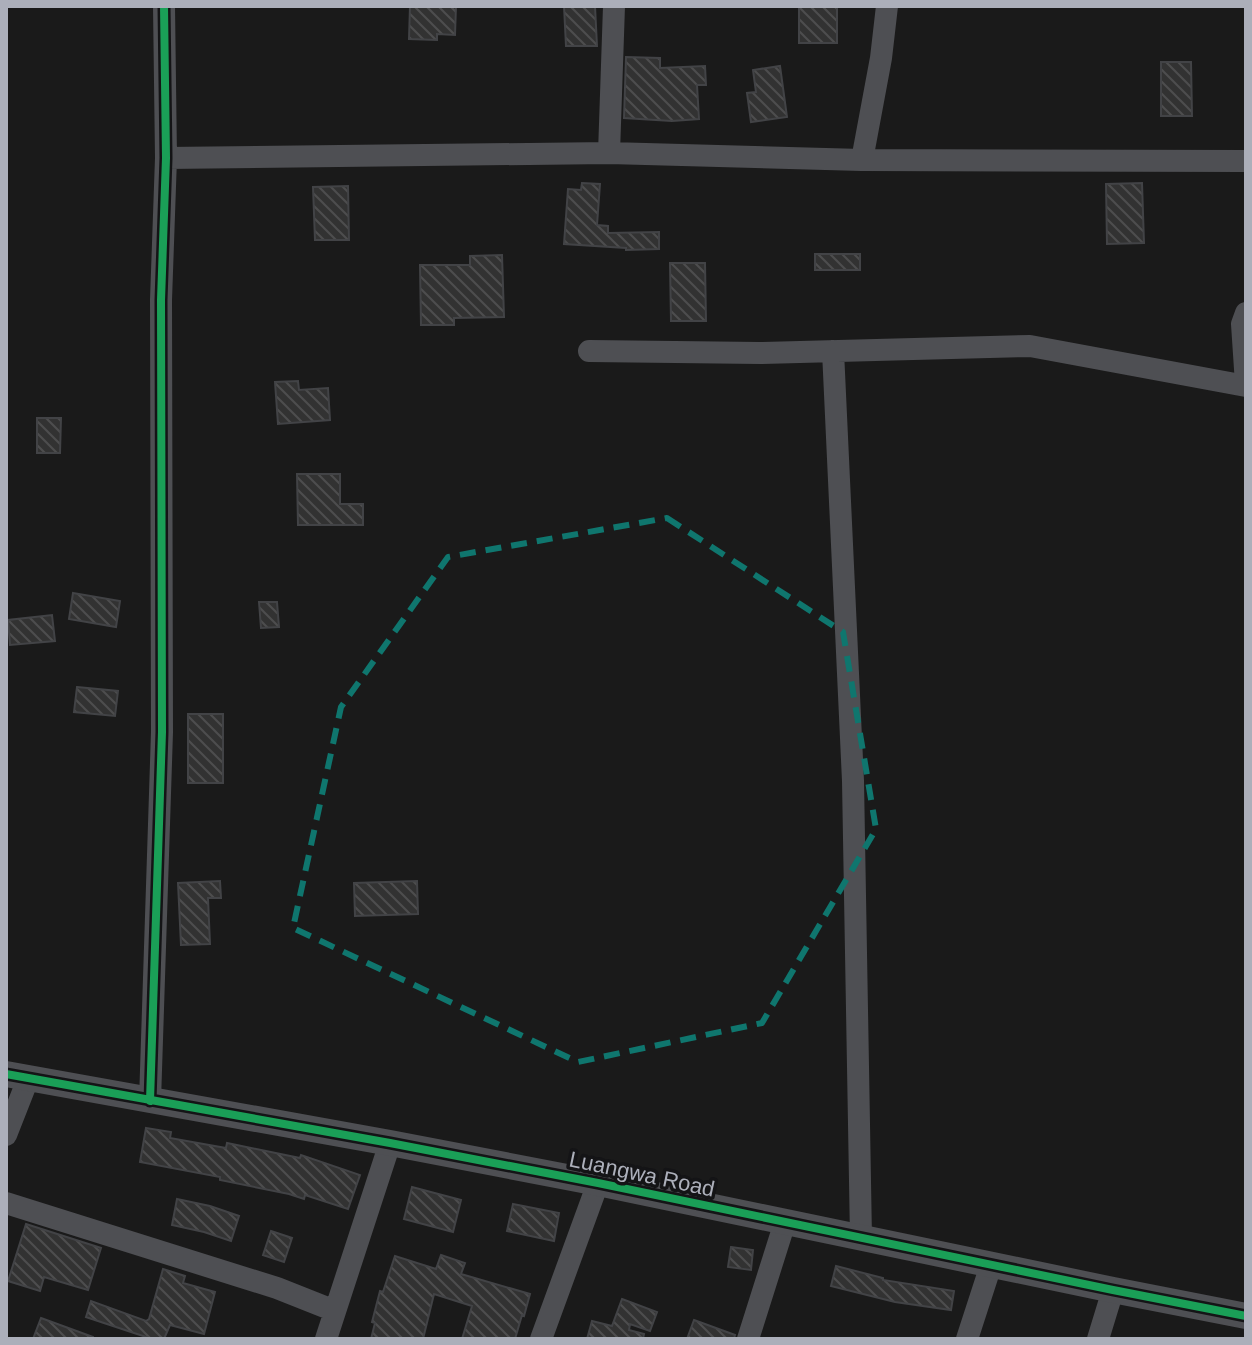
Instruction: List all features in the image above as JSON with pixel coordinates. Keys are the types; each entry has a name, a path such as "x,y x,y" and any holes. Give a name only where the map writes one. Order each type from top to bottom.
{"street":[{"path":"150,1101 162,732 161,300 166,158 164,6"},
{"path":"609,153 614,6"},
{"path":"862,160 881,58 887,6"},
{"path":"166,158 609,153 862,160 1246,161"},
{"path":"589,351 760,353 1030,346 1246,385 1242,324 1246,313"},
{"path":"833,351 853,781 861,1238"},
{"path":"6,1135 17,1076"},
{"name":"Luangwa Road","path":"17,1076 598,1183 1246,1316"},
{"path":"326,1339 390,1143"},
{"path":"541,1339 598,1183"},
{"path":"6,1203 277,1288 335,1311"},
{"path":"748,1339 785,1222"},
{"path":"967,1339 991,1265"},
{"path":"1098,1339 1113,1290"}],"highlighted area":[{"path":"667,518 843,632 876,829 762,1023 578,1062 293,928 341,707 448,557"}],"building":[{"path":"410,6 456,6 455,35 437,34 437,40 409,39"},
{"path":"564,6 595,6 597,46 566,46"},
{"path":"799,6 837,6 837,43 799,43"},
{"path":"626,57 660,58 660,68 705,66 706,85 697,85 699,119 624,118"},
{"path":"1161,62 1191,62 1192,116 1161,116"},
{"path":"780,66 787,117 751,122 747,93 756,92 753,70"},
{"path":"582,183 600,184 597,225 608,226 608,233 659,232 659,249 626,250 564,244 568,189 581,190"},
{"path":"1142,183 1144,243 1107,244 1106,184"},
{"path":"348,186 349,240 315,240 313,187"},
{"path":"815,254 860,254 860,270 815,270"},
{"path":"502,255 504,317 454,318 454,325 421,325 420,265 470,265 470,256"},
{"path":"670,263 705,263 706,321 671,321"},
{"path":"298,381 299,390 328,388 330,420 278,424 275,382"},
{"path":"37,418 61,418 60,453 37,453"},
{"path":"297,474 340,474 340,504 363,504 363,525 298,525"},
{"path":"73,593 120,601 116,627 69,619"},
{"path":"259,602 277,602 279,627 261,628"},
{"path":"52,615 55,641 10,645 8,620"},
{"path":"77,687 118,691 115,716 74,712"},
{"path":"188,714 223,714 223,783 188,783"},
{"path":"220,881 221,898 208,898 210,944 181,945 178,883"},
{"path":"417,881 418,914 355,916 354,883"},
{"path":"146,1128 171,1132 170,1138 226,1148 227,1143 300,1158 301,1155 360,1175 348,1209 305,1195 304,1199 220,1180 220,1177 140,1162"},
{"path":"412,1187 461,1200 453,1232 404,1219"},
{"path":"177,1199 239,1216 231,1241 172,1225"},
{"path":"513,1204 559,1213 554,1241 507,1231"},
{"path":"26,1224 101,1248 88,1290 44,1277 40,1291 8,1281"},
{"path":"271,1231 292,1238 284,1262 263,1255"},
{"path":"731,1247 753,1250 751,1270 728,1267"},
{"path":"441,1255 465,1263 461,1274 530,1294 515,1339 462,1339 472,1306 434,1294 423,1339 371,1339 380,1291 383,1292 395,1256 436,1269"},
{"path":"836,1266 883,1280 954,1291 951,1310 895,1302 831,1286"},
{"path":"163,1269 185,1276 183,1283 215,1292 204,1334 170,1325 164,1339 152,1339 86,1317 91,1301 146,1321"},
{"path":"622,1299 657,1312 650,1331 630,1324 629,1330 644,1334 643,1339 587,1339 592,1321 612,1326"},
{"path":"41,1318 93,1337 93,1339 33,1339"},
{"path":"694,1320 735,1335 734,1339 687,1339"}],"cycle path":[{"path":"150,1101 162,732 161,300 166,158 164,6"},
{"path":"6,1074 598,1183 1246,1316"}]}
